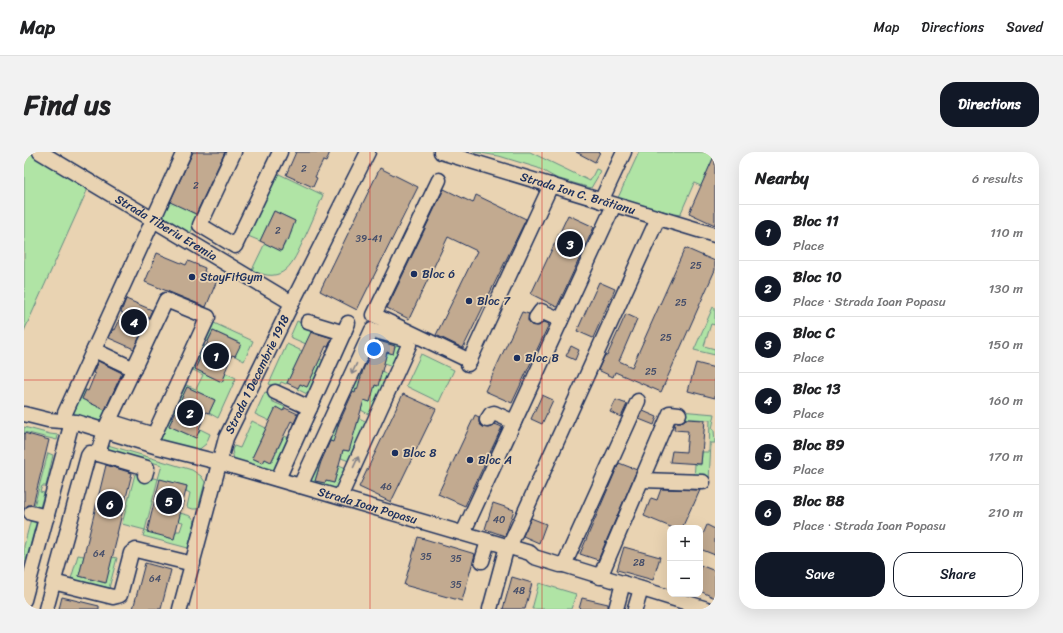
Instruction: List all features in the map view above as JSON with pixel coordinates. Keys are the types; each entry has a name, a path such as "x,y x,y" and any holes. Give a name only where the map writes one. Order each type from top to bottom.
{"street":[{"name":"Strada Tiberiu Eremia","path":"40,152 292,302"},
{"path":"25,595 47,517 69,418 94,350 184,152"},
{"path":"234,152 200,225 235,246 280,152"},
{"name":"Strada 1 Decembrie 1918","path":"180,609 193,564 218,462 226,438 292,302 368,152"},
{"name":"Strada Ion C. Brătianu","path":"441,152 715,235"},
{"path":"463,533 561,320 582,263 608,203 624,152"},
{"path":"300,486 372,330 374,316 439,180"},
{"path":"374,316 469,362 551,186"},
{"path":"490,609 508,547 658,218"},
{"path":"209,253 218,236"},
{"path":"98,454 106,426 166,300 177,299 208,317 154,435 106,426"},
{"path":"536,318 541,311 561,320"},
{"path":"278,479 346,328 308,322"},
{"path":"340,497 409,345 405,339 372,330"},
{"path":"94,350 134,369"},
{"path":"276,392 310,408"},
{"path":"564,565 638,401"},
{"path":"600,576 670,413 679,414"},
{"name":"Strada Ioan Popasu","path":"24,414 48,420 69,418 106,426 158,447 218,462 463,533 530,553 534,557 641,589 667,594"},
{"path":"487,420 491,414 494,414 514,422"},
{"path":"46,609 90,453 147,468 145,476"},
{"path":"642,480 703,482"},
{"path":"31,513 47,517"},
{"path":"482,561 488,541"},
{"path":"53,582 113,597 120,594 131,553 133,551 136,550 193,564"},
{"path":"616,609 623,583"},
{"path":"635,609 641,589"},
{"name":"Strada Ioan Popasu","path":"677,597 707,609"}],"green space":[{"path":"24,152 55,152 94,175 24,331"},
{"path":"473,152 530,152 590,181 596,169 601,171 591,188 556,178 538,168 499,156"},
{"path":"639,152 715,152 715,154 701,186 694,183 680,215 617,200"},
{"path":"277,173 323,195 300,248 291,264 280,274 272,275 263,274 252,270 265,243 281,251 292,231 291,230 295,221 274,211 260,241 248,236"},
{"path":"172,192 174,193 171,202 197,215 205,203 190,234 162,215"},
{"path":"713,307 715,308 715,325 711,324 704,346 715,349 715,355 694,350"},
{"path":"297,321 320,332 319,335 306,344 290,337"},
{"path":"214,323 253,341 244,361 235,356 240,343 213,331 207,342 206,341"},
{"path":"373,334 402,343 392,366 384,363 387,352 393,354 395,346 380,341 378,345 371,342"},
{"path":"287,344 302,351 287,383 281,382 278,389 269,384"},
{"path":"204,345 205,346 195,369 222,382 226,373 236,378 218,418 209,413 215,400 187,387 175,413 173,412 186,385 196,389 203,375 193,370"},
{"path":"421,354 454,370 439,402 406,386"},
{"path":"320,359 327,363 309,395 297,389 300,384 307,387"},
{"path":"361,361 365,362 359,383 377,386 382,371 388,375 370,415 361,410 364,400 370,402 372,394 356,389 355,393 348,391"},
{"path":"82,388 86,390 82,399 109,412 101,425 70,414"},
{"path":"265,392 274,396 271,401 285,407 283,411 276,408 270,421 255,414"},
{"path":"342,411 336,432 354,434 359,418 367,422 349,461 341,458 343,450 349,451 351,443 327,440"},
{"path":"680,411 715,414 712,429 714,430 715,443 711,443 709,481 694,480 695,464 701,465 702,452 709,452 710,420 680,418"},
{"path":"172,415 174,416 169,426 196,438 200,429 210,434 206,444 197,451 159,443"},
{"path":"252,421 266,428 252,458 262,463 265,459 272,462 284,436 292,439 281,472 306,479 316,457 321,459 315,481 334,483 339,465 346,468 342,492 234,460 232,450 234,446 240,448"},
{"path":"24,427 58,435 57,440 24,432"},
{"path":"101,443 192,470 201,476 205,482 198,509 187,507 190,493 186,491 187,486 158,479 162,465 101,448"},
{"path":"48,453 53,455 46,486 42,486 40,492 44,493 39,511 33,510"},
{"path":"135,474 158,479 145,530 122,524"},
{"path":"180,513 191,516 195,521 188,548 143,536 145,530 173,539 176,531 180,531 183,522 178,521"},
{"path":"32,515 38,516 26,561 24,560 24,546"},
{"path":"78,555 84,556 79,576 105,583 112,557 117,558 109,588 71,579"},
{"path":"539,583 576,594 571,609 532,609"}],"building":[{"path":"193,152 225,152 196,214 170,202"},
{"path":"296,152 330,152 326,162 323,161 315,177 317,178 313,187 286,175"},
{"path":"576,152 600,152 595,162"},
{"path":"715,154 715,225 689,213"},
{"path":"380,168 418,187 357,310 320,291"},
{"path":"444,189 473,203 476,195 526,219 463,348 436,335 477,251 448,237 409,319 387,308"},
{"path":"274,211 295,221 288,241 286,240 281,251 260,241"},
{"path":"568,215 594,227 557,307 531,294"},
{"path":"685,248 715,261 715,270 661,392 615,372 613,377 598,370 605,355 607,356 626,314 637,319 619,361 632,367"},
{"path":"157,253 186,265 188,261 205,268 204,272 218,278 206,307 145,282"},
{"path":"599,282 615,289 593,338 577,331"},
{"path":"126,299 152,310 134,349 109,338 113,329 115,330 123,313 121,312"},
{"name":"Bloc B","path":"522,312 529,314 528,321 531,325 539,326 544,322 549,324 512,403 485,391"},
{"path":"213,331 241,344 235,356 232,355 222,382 195,369"},
{"path":"311,332 332,338 328,347 326,346 307,387 300,384 298,388 287,383"},
{"path":"379,341 395,346 393,354 387,352 378,386 375,385 370,402 364,400 349,451 343,450 334,483 315,481 330,441 333,442 339,423 353,392 355,393 356,389 357,390 363,370 375,344 378,345"},
{"path":"571,346 579,350 575,360 566,356"},
{"path":"98,361 122,373 105,410 82,399 86,390 88,391 95,374 93,373"},
{"path":"696,363 715,368 715,398 688,391"},
{"path":"187,387 215,400 209,413 206,412 196,438 169,426"},
{"name":"Bloc 8","path":"403,394 436,409 391,502 359,487"},
{"path":"542,395 553,400 542,424 531,419"},
{"path":"616,400 627,404 621,417 610,412"},
{"path":"276,407 283,411 285,408 298,414 294,423 291,421 271,462 265,459 263,463 252,458"},
{"path":"643,411 657,417 654,425 639,419"},
{"name":"Bloc A","path":"475,415 479,417 479,423 483,427 490,428 495,424 502,427 465,506 438,494"},
{"path":"686,419 705,420 701,464 670,462 672,451 686,452 688,431 674,430 675,422 682,422"},
{"path":"24,433 49,440 33,505 28,505 24,509"},
{"path":"619,463 637,470 598,560 580,554"},
{"path":"106,465 132,473 106,583 79,576"},
{"path":"160,479 187,486 174,539 147,532"},
{"path":"661,489 700,490 683,525 667,526 644,516 651,498 657,500"},
{"path":"493,503 514,510 505,536 485,529"},
{"path":"531,518 546,524 539,543 523,536"},
{"path":"707,525 715,529 715,555 703,550 703,534"},
{"path":"418,537 475,554 462,601 404,585"},
{"path":"624,547 660,557 653,580 617,570"},
{"path":"145,563 171,570 161,609 133,609"},
{"path":"703,566 715,571 715,598 703,592"},
{"path":"512,577 532,583 525,609 503,609"},
{"path":"62,597 99,606 99,609 59,609"},
{"path":"582,598 608,604 608,609 579,609"}],"place":[{"name":"Bloc C","path":"570,244"},
{"name":"Bloc 6","path":"414,274"},
{"name":"StayFitGym","path":"192,277"},
{"name":"Bloc 7","path":"469,301"},
{"name":"Bloc 13","path":"134,322"},
{"name":"Bloc 11","path":"216,356"},
{"name":"Bloc B","path":"517,358"},
{"name":"Bloc 10","path":"190,413"},
{"name":"Bloc 8","path":"395,453"},
{"name":"Bloc A","path":"470,460"},
{"name":"Bloc B9","path":"169,501"},
{"name":"Bloc B8","path":"110,504"}]}
